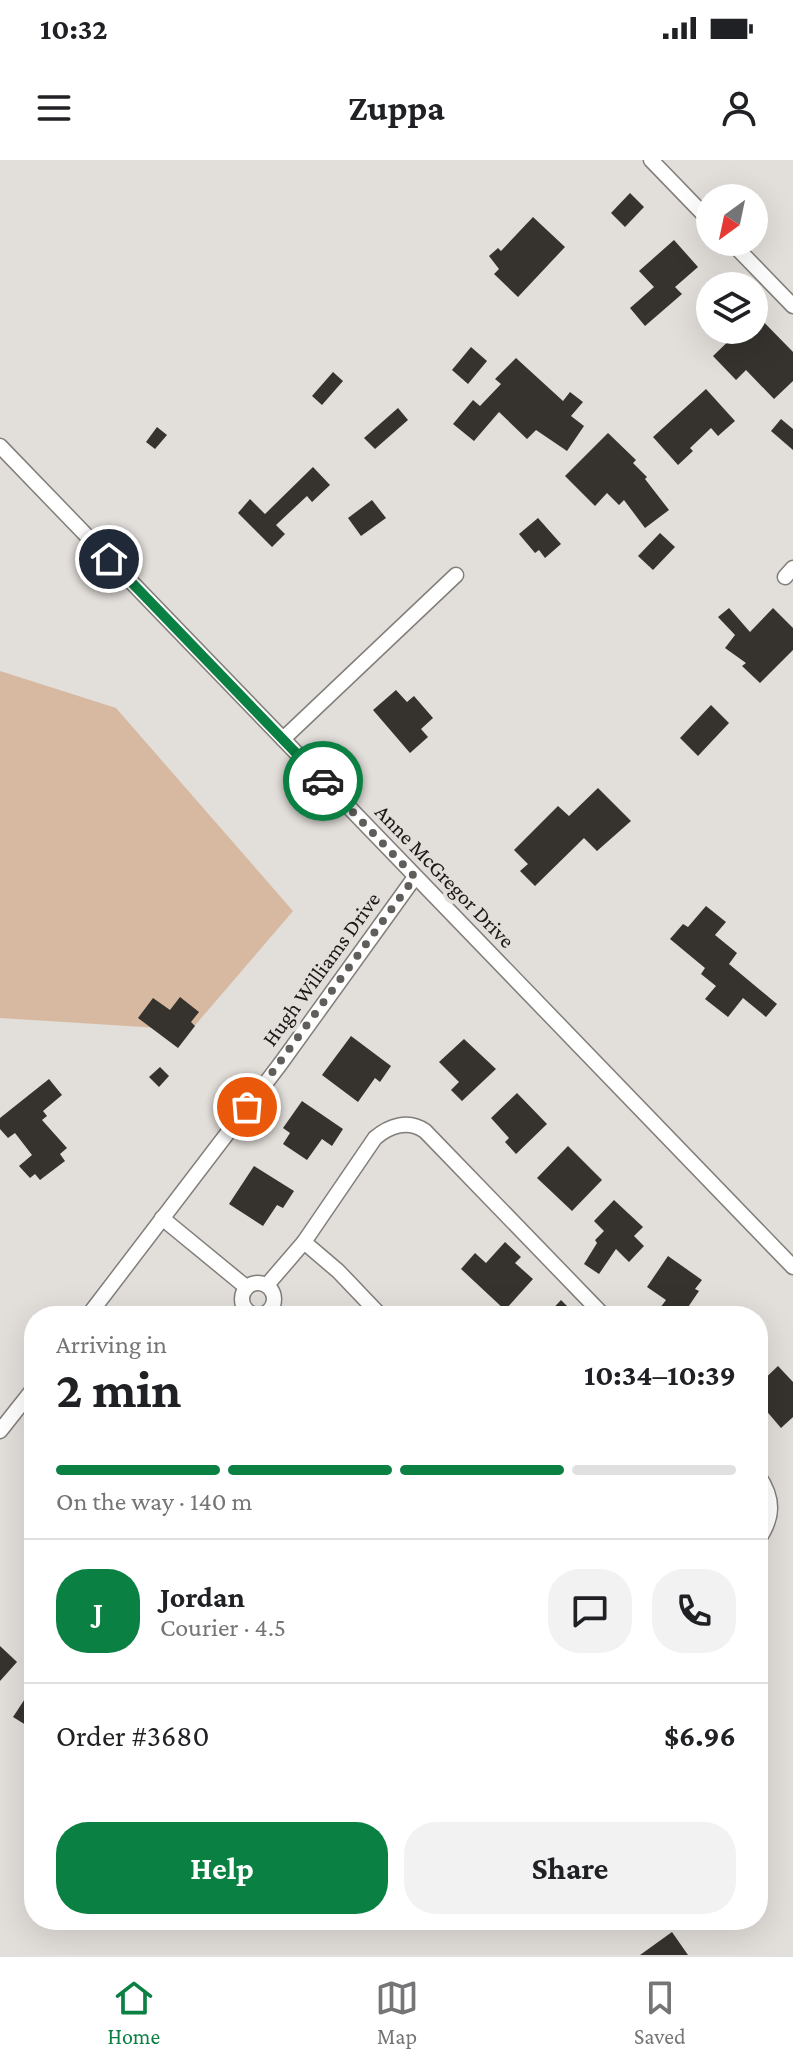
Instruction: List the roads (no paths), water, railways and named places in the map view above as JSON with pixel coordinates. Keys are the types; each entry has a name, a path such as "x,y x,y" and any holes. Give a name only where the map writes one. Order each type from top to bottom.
{"street":[{"path":"651,160 696,207"},
{"path":"745,256 793,306"},
{"name":"Anne McGregor Drive","path":"0,446 793,1267"},
{"path":"283,739 456,575"},
{"name":"Hugh Williams Drive","path":"96,1306 281,1063 415,877"},
{"path":"267,1285 304,1242 375,1138 395,1126 417,1126 594,1306"},
{"path":"162,1218 246,1287"},
{"path":"304,1242 371,1306"},
{"path":"246,1287 260,1282 267,1285 274,1297 272,1306"},
{"path":"243,1306 246,1287"},
{"path":"0,1431 24,1401"},
{"path":"768,1496 771,1502 768,1523"}]}
